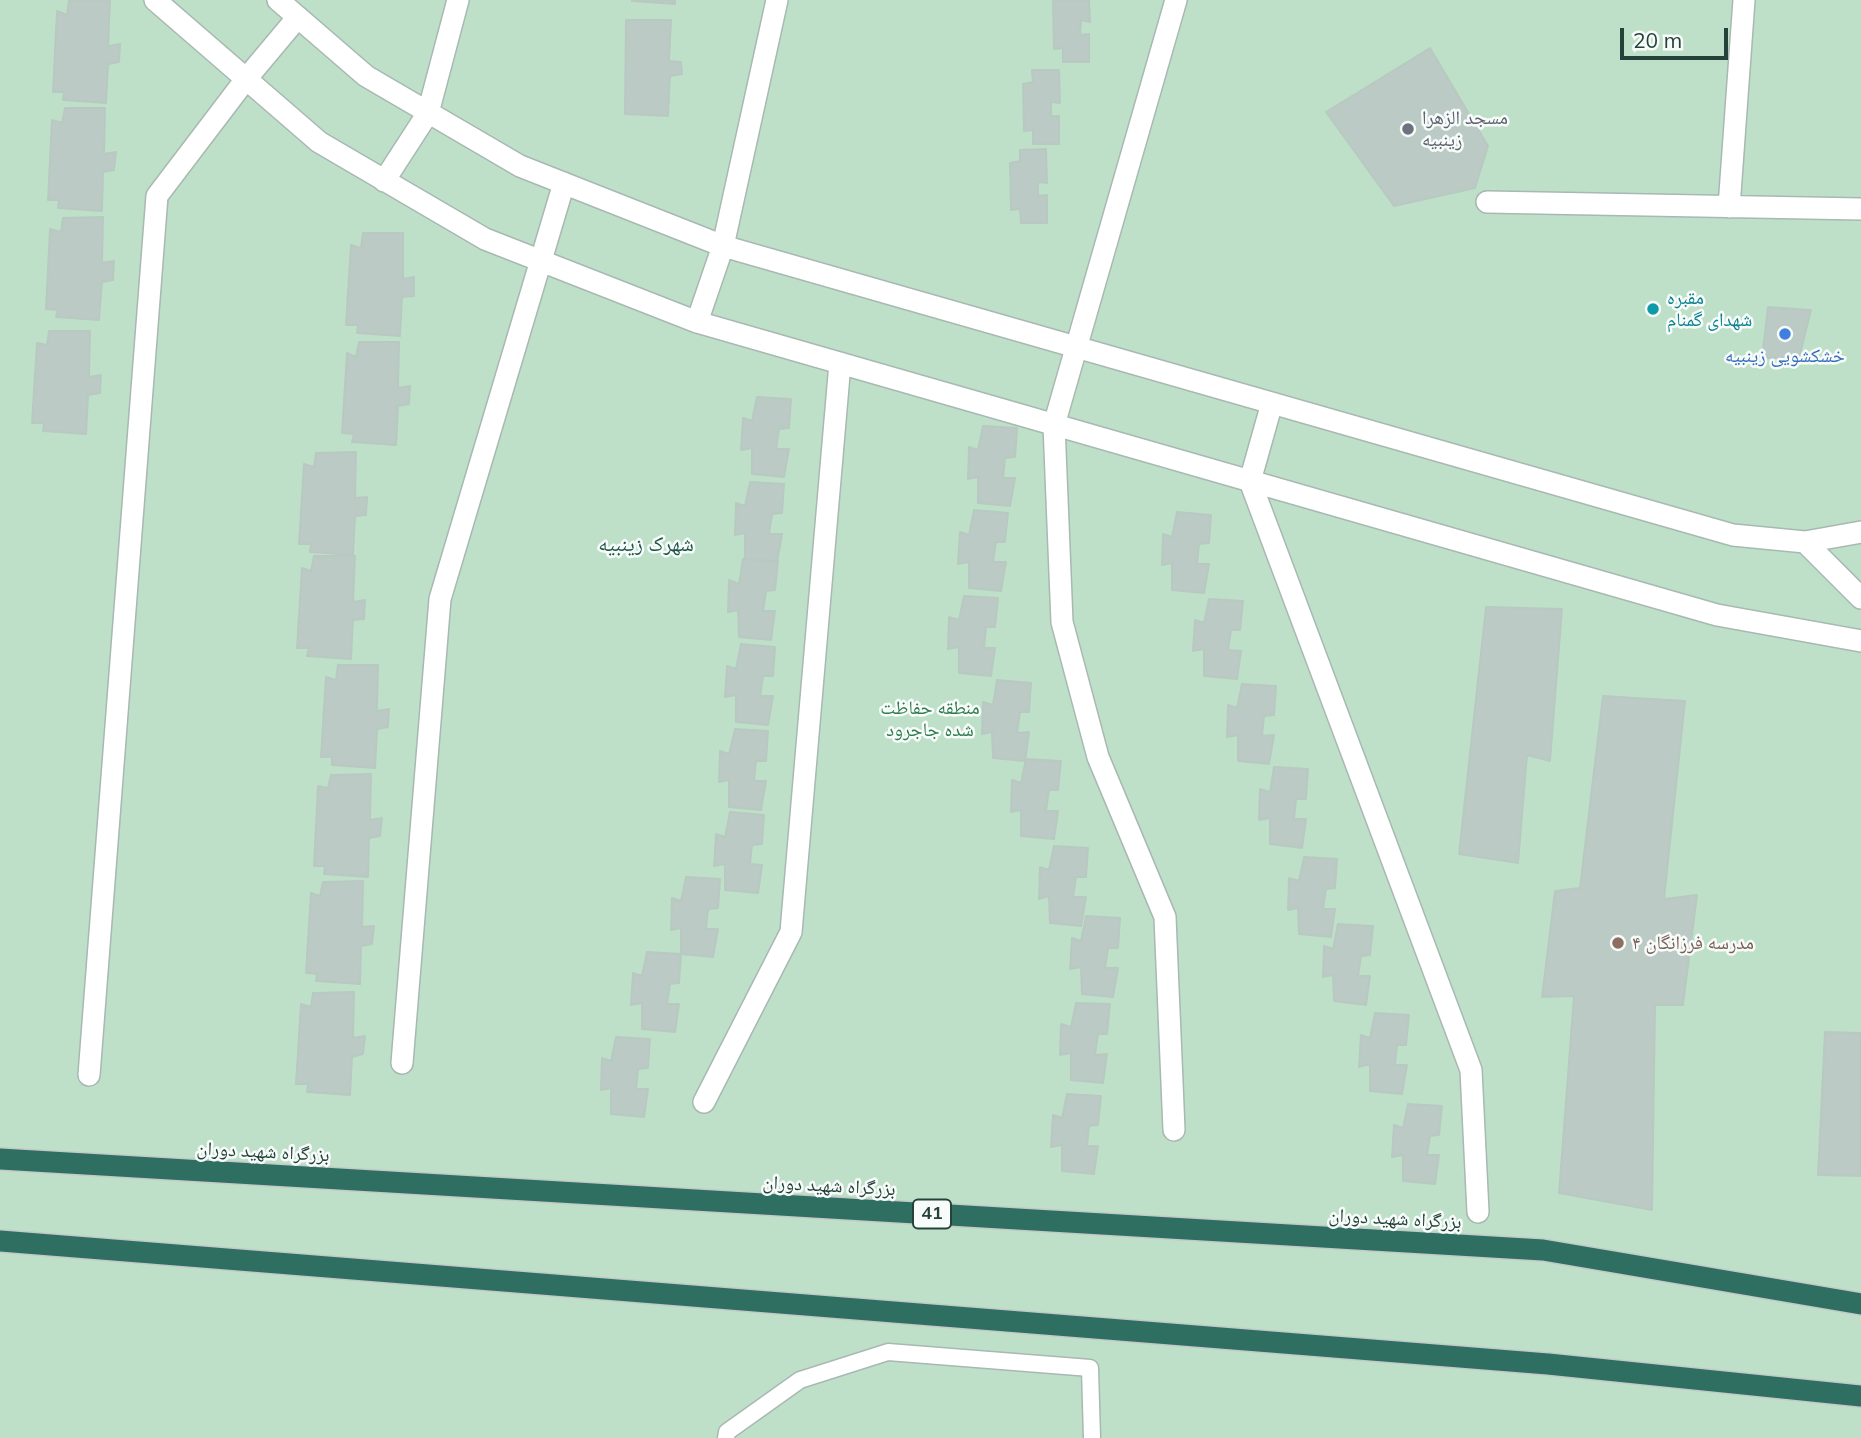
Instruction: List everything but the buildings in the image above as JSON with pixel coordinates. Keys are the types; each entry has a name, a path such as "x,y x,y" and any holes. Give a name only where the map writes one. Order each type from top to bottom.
{"highway":[{"name":"بزرگراه شهید دوران","path":"0,1159 1543,1250 1861,1304"},
{"path":"0,1241 1548,1364 1861,1396"}],"street":[{"path":"155,0 319,142 384,181 485,239 697,322 1717,615 1861,641"},
{"path":"278,0 366,76 520,166 723,246 1733,535 1805,542 1861,532"},
{"path":"384,181 428,113 457,0"},
{"path":"697,322 723,246 777,0"},
{"path":"1174,1130 1165,917 1098,757 1062,622 1054,425 1176,0"},
{"path":"1728,207 1744,0"},
{"path":"89,1075 157,196 246,79 298,17"},
{"path":"402,1063 440,599 564,183"},
{"path":"1487,202 1861,209"},
{"path":"704,1102 791,932 840,363"},
{"path":"1272,403 1250,481 1471,1070 1478,1212"},
{"path":"1805,542 1861,598"}],"lane":[{"path":"726,1438 727,1432 800,1380 888,1352 1090,1368 1092,1438"}],"green space":[{"name":"منطقه حفاظت شده جاجرود","path":"0,0 1861,0 1861,1438 0,1438"}],"place":[{"name":"مسجد الزهرا زینبیه","path":"1408,129"},
{"name":"مقبره شهدای گمنام","path":"1653,309"},
{"name":"خشکشویی زینبیه","path":"1785,334"},
{"name":"مدرسه فرزانگان ۴","path":"1618,943"}],"district":[{"name":"شهرک زینبیه","path":"646,545"}]}
